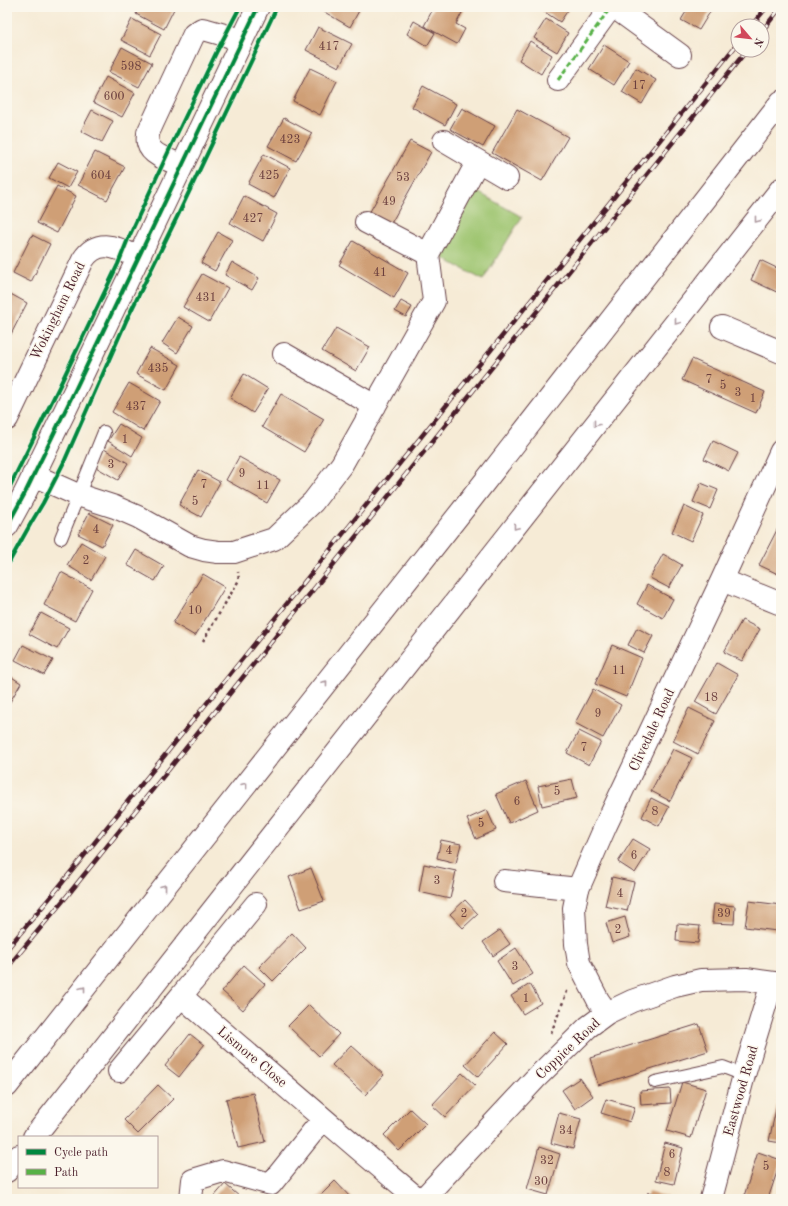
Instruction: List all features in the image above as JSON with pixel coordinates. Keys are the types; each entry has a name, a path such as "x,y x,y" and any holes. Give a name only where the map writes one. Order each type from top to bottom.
{"street":[{"path":"7,526 33,475 258,7"},
{"path":"558,80 611,7"},
{"path":"614,7 680,55"},
{"path":"182,165 166,159 150,149 148,133 194,34 202,29 242,40"},
{"path":"7,1086 460,513 781,102"},
{"path":"444,141 507,178"},
{"path":"33,475 78,495 115,506 190,546 204,550 234,552 274,539 313,502 342,464 434,301 428,254 478,161"},
{"path":"35,1136 514,530 781,189"},
{"path":"366,222 428,254"},
{"name":"Wokingham Road","path":"7,419 86,254 94,248 102,246 115,248 138,257"},
{"path":"722,327 781,352"},
{"path":"284,354 375,406"},
{"name":"Clivedale Road","path":"607,1013 598,1000 579,963 576,944 574,908 578,889 606,825 722,580 781,451"},
{"path":"722,580 781,604"},
{"path":"504,881 578,889"},
{"path":"119,1071 256,904"},
{"name":"Coppice Road","path":"423,1199 535,1079 588,1027 607,1013 632,1001 675,986 701,980 746,979 777,984"},
{"name":"Eastwood Road","path":"711,1199 744,1075 777,984"},
{"name":"Lismore Close","path":"181,996 299,1097 323,1120 418,1199"},
{"path":"191,1199 193,1180 223,1171 271,1184 323,1120"},
{"path":"7,1171 18,1157"}],"lane":[{"path":"61,538 104,432"},
{"path":"7,1070 70,1006"},
{"path":"655,1082 723,1066 744,1075"}],"path":[{"path":"203,641 239,580 234,552"},
{"path":"548,1039 579,963"}],"green space":[{"path":"476,191 522,217 483,280 439,256"}],"building":[{"path":"139,7 175,7 164,29 136,14"},
{"path":"316,7 358,7 360,9 350,27"},
{"path":"434,7 465,7 456,24 465,29 457,44 424,26"},
{"path":"537,7 570,7 560,22"},
{"path":"689,7 713,7 699,30 681,20"},
{"path":"132,19 161,34 150,55 121,40"},
{"path":"546,19 568,33 557,52 534,38"},
{"path":"414,21 435,33 427,46 407,34"},
{"path":"318,27 352,44 339,67 306,50"},
{"path":"530,41 552,55 541,74 519,60"},
{"path":"604,45 629,61 614,85 589,69"},
{"path":"122,47 152,63 139,87 109,72"},
{"path":"310,68 337,81 320,115 293,101"},
{"path":"636,68 656,80 642,104 622,92"},
{"path":"106,77 135,93 122,117 93,102"},
{"path":"423,86 456,104 445,125 412,107"},
{"path":"462,108 495,126 483,147 450,129"},
{"path":"517,109 568,137 542,181 492,153"},
{"path":"92,110 113,121 102,142 81,131"},
{"path":"284,118 312,133 296,161 268,146"},
{"path":"410,141 431,152 389,227 368,215"},
{"path":"95,152 125,167 107,200 78,185"},
{"path":"264,154 290,168 274,198 248,184"},
{"path":"58,162 77,172 68,188 49,178"},
{"path":"57,186 76,196 57,233 37,223"},
{"path":"244,196 277,214 263,241 230,223"},
{"path":"218,232 232,240 215,271 201,263"},
{"path":"32,235 50,244 31,282 13,273"},
{"path":"353,241 408,273 394,298 339,265"},
{"path":"760,260 781,270 781,294 751,280"},
{"path":"232,262 259,278 252,290 225,275"},
{"path":"202,274 228,288 209,322 183,307"},
{"path":"7,292 27,303 7,342"},
{"path":"401,301 412,307 406,317 395,311"},
{"path":"178,317 193,326 177,353 162,343"},
{"path":"336,328 370,347 356,371 322,351"},
{"path":"150,348 180,365 166,390 136,374"},
{"path":"692,359 765,392 756,413 682,380"},
{"path":"244,374 268,389 253,413 230,398"},
{"path":"129,383 160,401 143,431 112,412"},
{"path":"281,394 324,419 304,452 262,427"},
{"path":"119,424 142,438 132,456 108,441"},
{"path":"713,441 738,453 729,471 704,459"},
{"path":"104,449 128,463 118,480 94,466"},
{"path":"239,457 280,480 267,503 226,480"},
{"path":"198,470 220,482 201,517 179,505"},
{"path":"701,483 718,490 710,509 693,502"},
{"path":"684,506 703,515 691,541 672,532"},
{"path":"89,513 113,525 102,546 78,534"},
{"path":"779,526 781,527 780,575 759,565"},
{"path":"81,542 105,556 91,580 67,565"},
{"path":"136,550 164,566 155,581 127,565"},
{"path":"663,554 682,565 669,588 650,578"},
{"path":"61,572 92,589 75,621 44,605"},
{"path":"203,574 225,587 195,636 173,623"},
{"path":"647,585 673,599 663,618 637,604"},
{"path":"41,613 69,628 57,649 29,634"},
{"path":"742,620 760,629 742,661 724,652"},
{"path":"637,628 653,636 644,653 628,645"},
{"path":"23,645 53,660 44,675 15,660"},
{"path":"612,645 642,658 626,697 595,684"},
{"path":"717,663 738,675 716,714 695,702"},
{"path":"7,674 21,683 7,707"},
{"path":"593,689 621,705 603,738 575,723"},
{"path":"689,708 715,721 698,754 673,741"},
{"path":"579,731 601,742 589,765 567,753"},
{"path":"673,749 692,758 670,801 651,791"},
{"path":"572,779 577,798 542,806 538,786"},
{"path":"526,781 538,810 509,823 496,794"},
{"path":"651,798 669,807 659,826 642,817"},
{"path":"487,810 496,830 476,839 467,819"},
{"path":"633,839 650,849 635,873 618,862"},
{"path":"441,840 461,844 456,863 437,858"},
{"path":"424,864 456,871 450,899 419,892"},
{"path":"311,868 324,901 301,909 289,877"},
{"path":"612,877 634,882 627,911 605,906"},
{"path":"465,900 478,914 463,928 450,914"},
{"path":"749,901 781,905 777,931 745,927"},
{"path":"714,904 735,906 734,924 712,923"},
{"path":"625,917 630,937 612,943 606,923"},
{"path":"677,924 700,926 698,943 676,941"},
{"path":"500,930 510,944 493,956 483,942"},
{"path":"292,933 306,948 273,981 259,967"},
{"path":"516,948 533,974 513,986 497,961"},
{"path":"244,965 265,984 243,1010 222,991"},
{"path":"530,984 541,1003 523,1014 511,996"},
{"path":"309,1005 339,1034 319,1056 288,1026"},
{"path":"699,1024 708,1051 598,1085 590,1058"},
{"path":"495,1032 508,1044 478,1077 465,1065"},
{"path":"190,1034 204,1045 179,1077 165,1066"},
{"path":"351,1045 384,1075 365,1095 332,1065"},
{"path":"462,1073 475,1085 445,1117 432,1105"},
{"path":"580,1078 593,1096 575,1109 562,1090"},
{"path":"682,1082 706,1089 691,1138 667,1131"},
{"path":"158,1085 173,1099 138,1134 124,1120"},
{"path":"670,1089 671,1103 641,1105 640,1091"},
{"path":"253,1093 265,1142 238,1148 226,1099"},
{"path":"606,1099 635,1107 630,1122 601,1113"},
{"path":"778,1100 781,1100 781,1143 769,1141"},
{"path":"410,1109 426,1124 399,1151 384,1135"},
{"path":"559,1113 581,1119 573,1149 551,1143"},
{"path":"665,1143 683,1148 674,1184 656,1180"},
{"path":"539,1147 560,1154 548,1195 527,1189"},
{"path":"758,1152 781,1160 768,1199 752,1199 744,1196"},
{"path":"335,1181 352,1199 316,1199 322,1194"},
{"path":"225,1184 240,1197 242,1199 212,1199"},
{"path":"648,1192 668,1197 667,1199 646,1199"}],"railway":[{"path":"758,18 767,7"},
{"path":"770,21 781,7"},
{"path":"7,949 58,888 730,53"},
{"path":"7,968 67,896 741,58"}],"marked path":[{"path":"558,80 611,7"}],"cycle path":[{"path":"7,492 118,264 172,144 240,7"},
{"path":"7,526 25,493 76,388 258,7"},
{"path":"7,566 43,503 64,462 127,319 277,7"}]}
